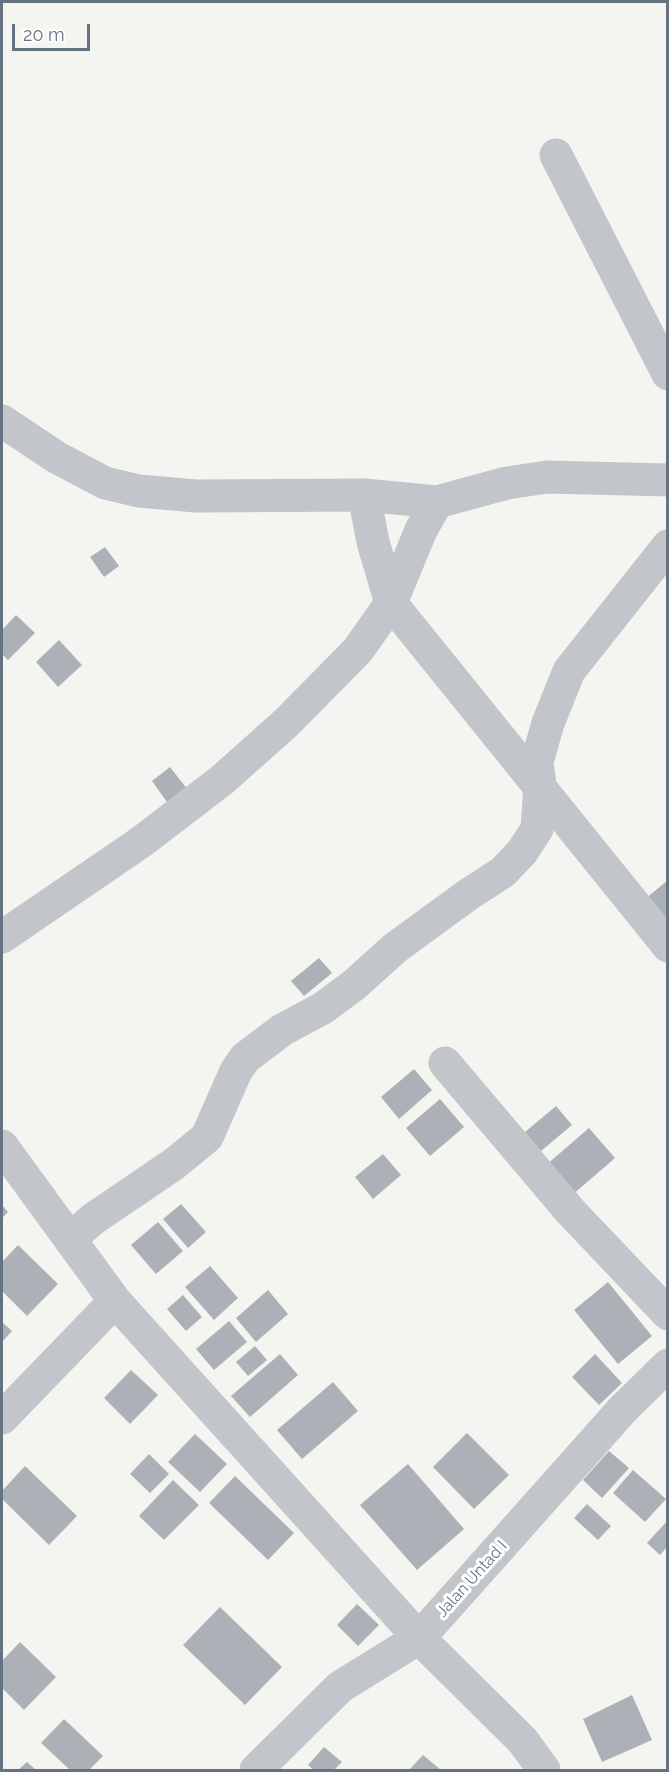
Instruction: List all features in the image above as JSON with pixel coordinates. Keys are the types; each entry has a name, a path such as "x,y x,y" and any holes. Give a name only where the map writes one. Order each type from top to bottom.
{"street":[{"path":"556,155 668,374"},
{"path":"2,421 56,456 105,483 139,491 196,496 364,495 437,502 507,483 547,477 668,480"},
{"path":"364,495 372,542 391,603 668,946"},
{"path":"2,937 141,842 222,780 286,723 358,650 391,603 421,530 437,502"},
{"path":"70,1239 93,1219 174,1164 207,1137 236,1071 245,1058 282,1030 323,1008 354,985 395,948 503,872 522,852 537,829 540,786 537,762 548,723 569,671 668,546"},
{"path":"445,1063 571,1212 668,1314"},
{"path":"2,1146 115,1300 419,1638 523,1741 544,1770"},
{"path":"2,1418 115,1300"},
{"name":"Jalan Untad I","path":"266,1767 340,1687 419,1638 623,1409 664,1375"}],"building":[{"path":"105,547 119,566 104,577 90,557"},
{"path":"16,615 35,633 8,660 2,654 2,630"},
{"path":"59,640 82,665 58,687 36,662"},
{"path":"170,767 188,790 169,805 152,781"},
{"path":"668,880 668,920 639,904"},
{"path":"319,958 332,973 304,996 291,981"},
{"path":"414,1069 432,1090 399,1119 381,1097"},
{"path":"440,1099 464,1127 430,1156 406,1128"},
{"path":"556,1106 572,1125 541,1151 525,1132"},
{"path":"589,1128 615,1158 571,1196 545,1166"},
{"path":"383,1154 401,1175 373,1199 355,1177"},
{"path":"181,1204 206,1232 188,1248 163,1219"},
{"path":"2,1205 8,1212 2,1218"},
{"path":"158,1222 183,1251 156,1274 131,1245"},
{"path":"18,1245 58,1284 27,1316 2,1291 2,1262"},
{"path":"210,1266 238,1298 214,1320 185,1287"},
{"path":"608,1282 652,1336 618,1364 574,1310"},
{"path":"268,1290 288,1314 256,1342 236,1318"},
{"path":"183,1295 202,1317 186,1331 167,1309"},
{"path":"229,1321 247,1342 214,1370 196,1349"},
{"path":"2,1322 12,1331 2,1342"},
{"path":"255,1346 267,1360 248,1376 236,1362"},
{"path":"280,1354 298,1375 250,1417 231,1396"},
{"path":"595,1354 622,1383 599,1405 572,1377"},
{"path":"131,1370 158,1395 130,1424 104,1398"},
{"path":"333,1382 358,1411 302,1459 277,1430"},
{"path":"467,1433 509,1475 474,1509 433,1467"},
{"path":"195,1434 227,1464 200,1492 168,1462"},
{"path":"609,1451 629,1468 602,1498 583,1480"},
{"path":"149,1454 169,1474 150,1493 130,1474"},
{"path":"408,1464 464,1529 417,1570 360,1505"},
{"path":"25,1466 77,1516 49,1545 2,1499 2,1491"},
{"path":"633,1470 666,1499 645,1522 613,1493"},
{"path":"235,1476 294,1533 268,1560 209,1503"},
{"path":"173,1480 199,1505 164,1540 139,1516"},
{"path":"587,1504 611,1526 598,1540 574,1518"},
{"path":"668,1520 668,1546 660,1555 647,1543"},
{"path":"357,1604 379,1625 358,1646 337,1625"},
{"path":"220,1607 282,1667 245,1705 183,1645"},
{"path":"20,1642 56,1677 24,1710 2,1688 2,1661"},
{"path":"632,1695 652,1740 602,1762 583,1719"},
{"path":"64,1719 103,1756 89,1770 70,1770 41,1743"},
{"path":"324,1747 342,1762 334,1770 314,1770 308,1765"},
{"path":"423,1755 441,1770 409,1770"},
{"path":"27,1762 36,1770 18,1770"}]}
